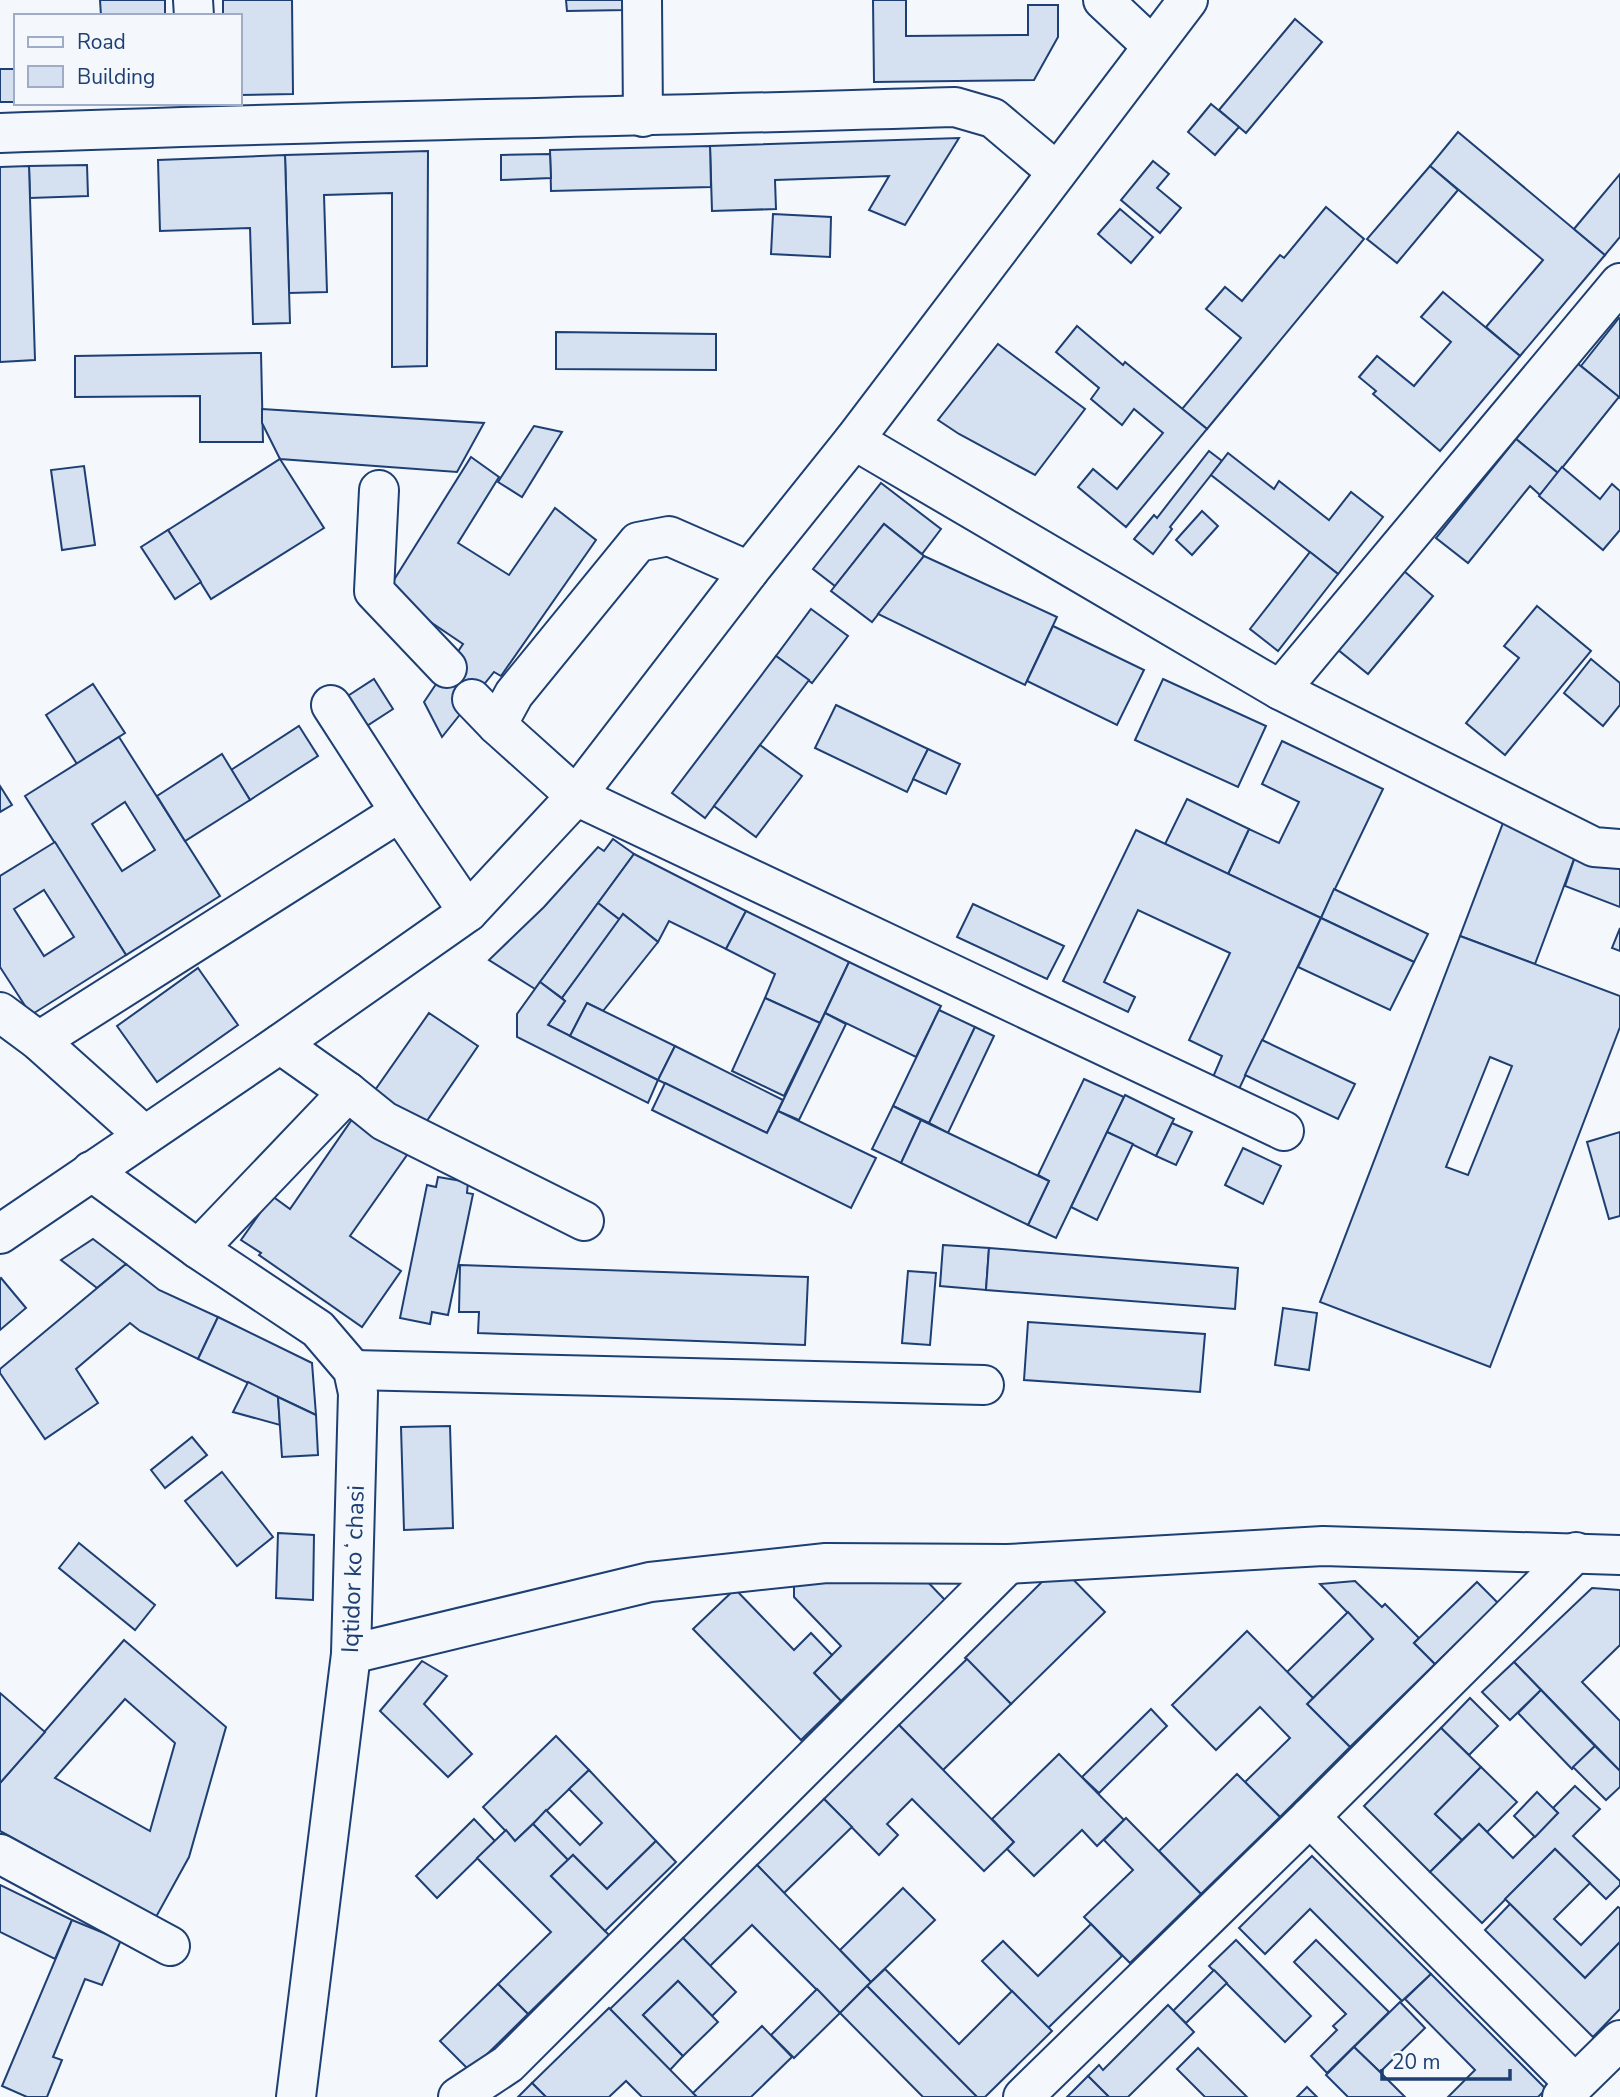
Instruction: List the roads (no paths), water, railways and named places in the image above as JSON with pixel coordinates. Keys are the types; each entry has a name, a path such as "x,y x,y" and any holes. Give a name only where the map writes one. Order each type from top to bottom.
{"street":[{"path":"642,0 643,117"},
{"path":"1103,0 1152,46"},
{"path":"0,1234 281,1044 468,912 576,796 749,571 854,440 1188,0"},
{"path":"0,133 194,114 643,117 955,107 993,118 1057,172"},
{"path":"1280,690 1620,283"},
{"path":"854,440 1280,690 1433,769 1594,847 1620,849"},
{"path":"379,490 374,591 447,668"},
{"path":"749,571 669,536 638,542 514,694 485,712 576,796 1284,1131"},
{"path":"331,705 468,912"},
{"path":"38,1041 400,812"},
{"path":"0,1012 38,1041 144,1135"},
{"path":"281,1044 384,1121 584,1221"},
{"path":"198,1249 348,1092"},
{"path":"91,1171 198,1249 318,1329 354,1370 984,1385"},
{"name":"Iqtidor koʻchasi","path":"296,2097 351,1654 358,1393 354,1370"},
{"path":"351,1654 650,1582 826,1563 1008,1564 1323,1546 1620,1555"},
{"path":"1023,2097 1576,1552"},
{"path":"458,2097 508,2064 1008,1564"},
{"path":"1310,1817 1569,2091 1620,2040"},
{"path":"0,1854 170,1946"}]}
